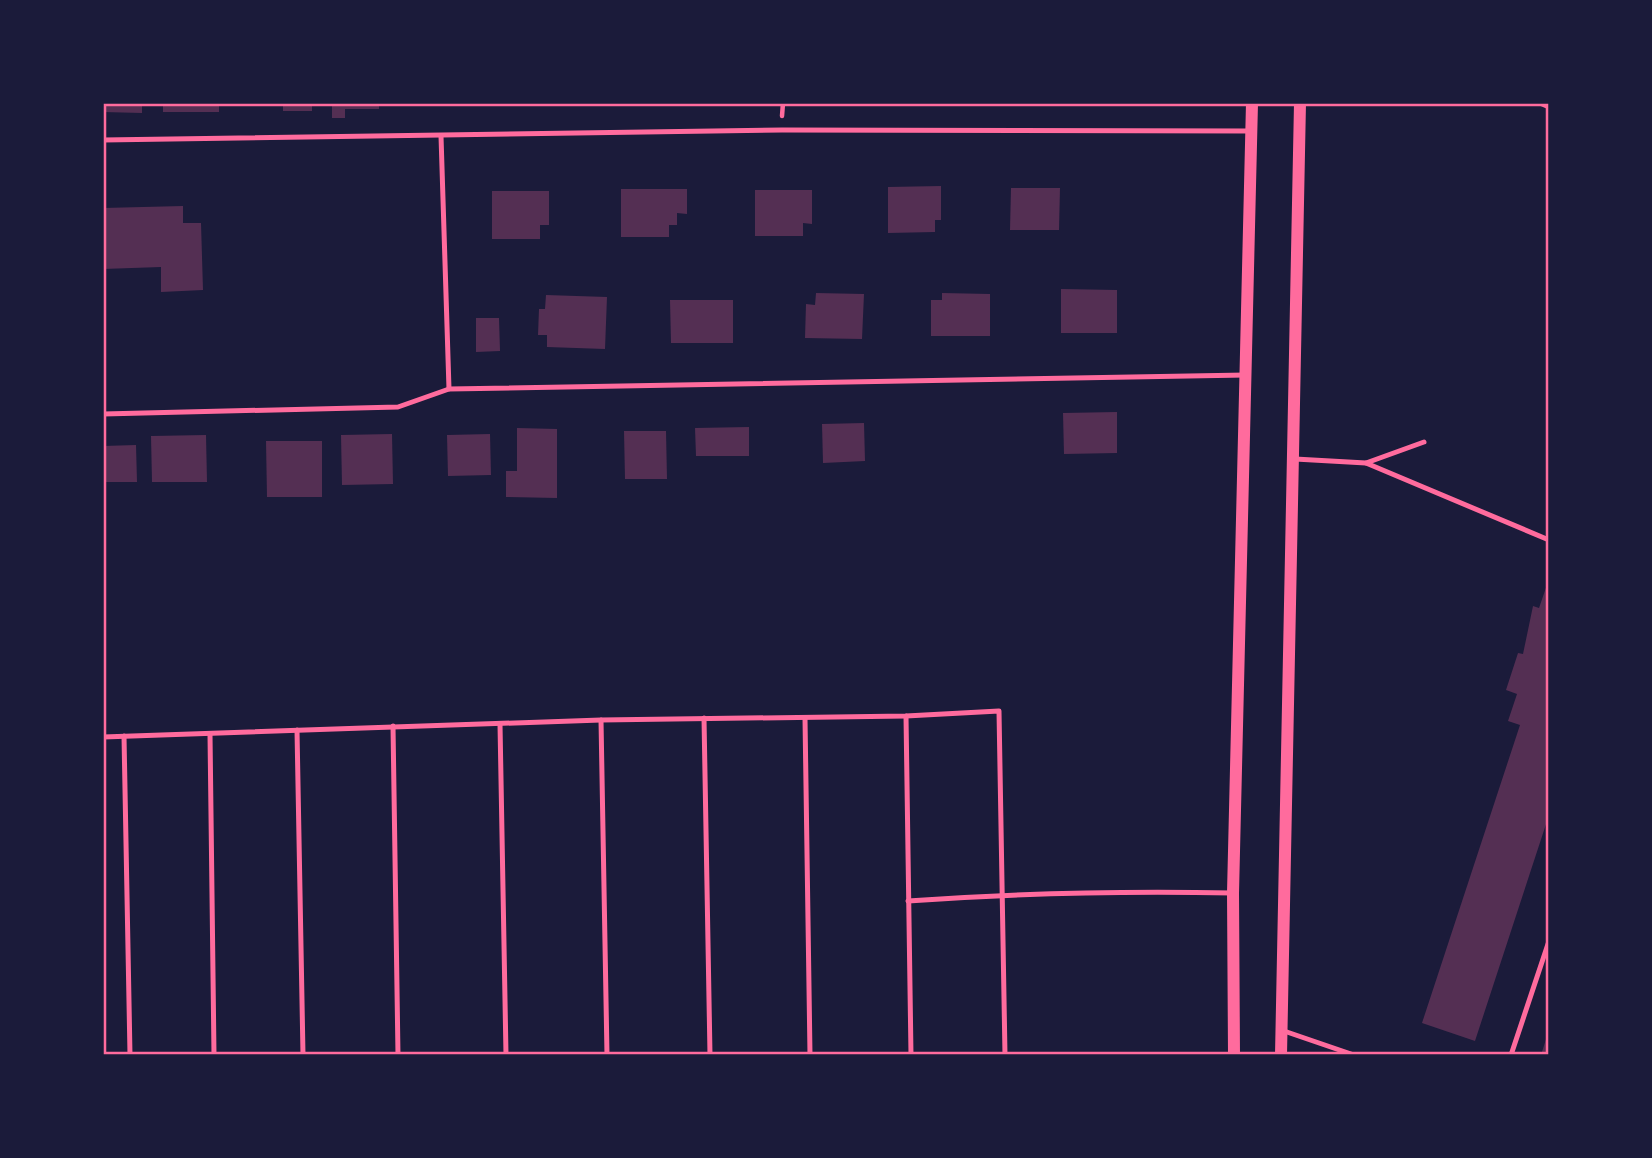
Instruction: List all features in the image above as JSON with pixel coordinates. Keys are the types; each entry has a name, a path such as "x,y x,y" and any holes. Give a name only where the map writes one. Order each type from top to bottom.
{"street":[{"path":"1234,1055 1233,893 1252,103"},
{"path":"1281,1055 1300,103"}],"lane":[{"path":"1540,103 1549,107"},
{"path":"103,140 782,130 1251,131"},
{"path":"441,136 449,390"},
{"path":"103,414 398,407 449,390 1246,375"},
{"path":"1366,463 1424,442"},
{"path":"1293,458 1366,463 1549,540"},
{"path":"103,737 393,726 905,716 999,711 1005,1055"},
{"path":"905,716 911,1055"},
{"path":"704,718 710,1055"},
{"path":"805,718 810,1055"},
{"path":"601,720 607,1055"},
{"path":"500,724 506,1055"},
{"path":"393,726 398,1055"},
{"path":"297,730 303,1055"},
{"path":"210,734 214,1055"},
{"path":"124,736 130,1055"},
{"path":"908,901 1003,894 1121,891 1233,893"},
{"path":"1511,1055 1549,941"},
{"path":"1281,1031 1354,1055"}],"building":[{"path":"103,103 142,103 142,113 103,112"},
{"path":"163,103 219,103 219,112 163,112"},
{"path":"283,103 312,103 312,111 283,111"},
{"path":"332,103 379,103 379,109 345,109 345,118 332,118"},
{"path":"433,103 486,103 486,106 433,106"},
{"path":"941,186 941,220 935,220 935,232 888,233 888,187"},
{"path":"1011,188 1060,188 1059,230 1010,230"},
{"path":"621,189 687,189 687,214 677,213 677,225 669,225 669,237 621,237"},
{"path":"755,190 812,190 812,224 803,223 803,236 755,236"},
{"path":"492,191 549,191 549,225 540,225 540,239 492,239"},
{"path":"183,206 183,223 201,223 203,290 161,292 161,267 103,269 103,208"},
{"path":"1061,289 1117,290 1117,333 1061,333"},
{"path":"816,293 864,294 862,339 805,338 806,304 815,305"},
{"path":"942,293 990,294 990,336 931,336 931,300 942,300"},
{"path":"546,295 607,297 605,349 547,347 547,335 538,335 539,309 545,309"},
{"path":"670,300 733,300 733,343 671,343"},
{"path":"476,318 499,318 500,351 476,352"},
{"path":"1117,412 1117,453 1064,454 1063,413"},
{"path":"864,423 865,461 823,463 822,424"},
{"path":"749,427 749,456 696,456 695,428"},
{"path":"517,428 557,429 557,498 506,497 506,471 517,471"},
{"path":"624,431 666,431 667,479 625,479"},
{"path":"392,434 393,484 342,485 341,435"},
{"path":"490,434 491,475 448,476 447,435"},
{"path":"206,435 207,482 152,482 151,436"},
{"path":"266,441 322,441 322,497 267,497"},
{"path":"136,445 137,482 103,482 103,446"},
{"path":"1549,579 1549,815 1475,1041 1422,1023 1520,725 1508,721 1517,694 1506,690 1518,653 1523,654 1533,606 1539,608"},
{"path":"1548,1033 1549,1055 1541,1055"}]}
